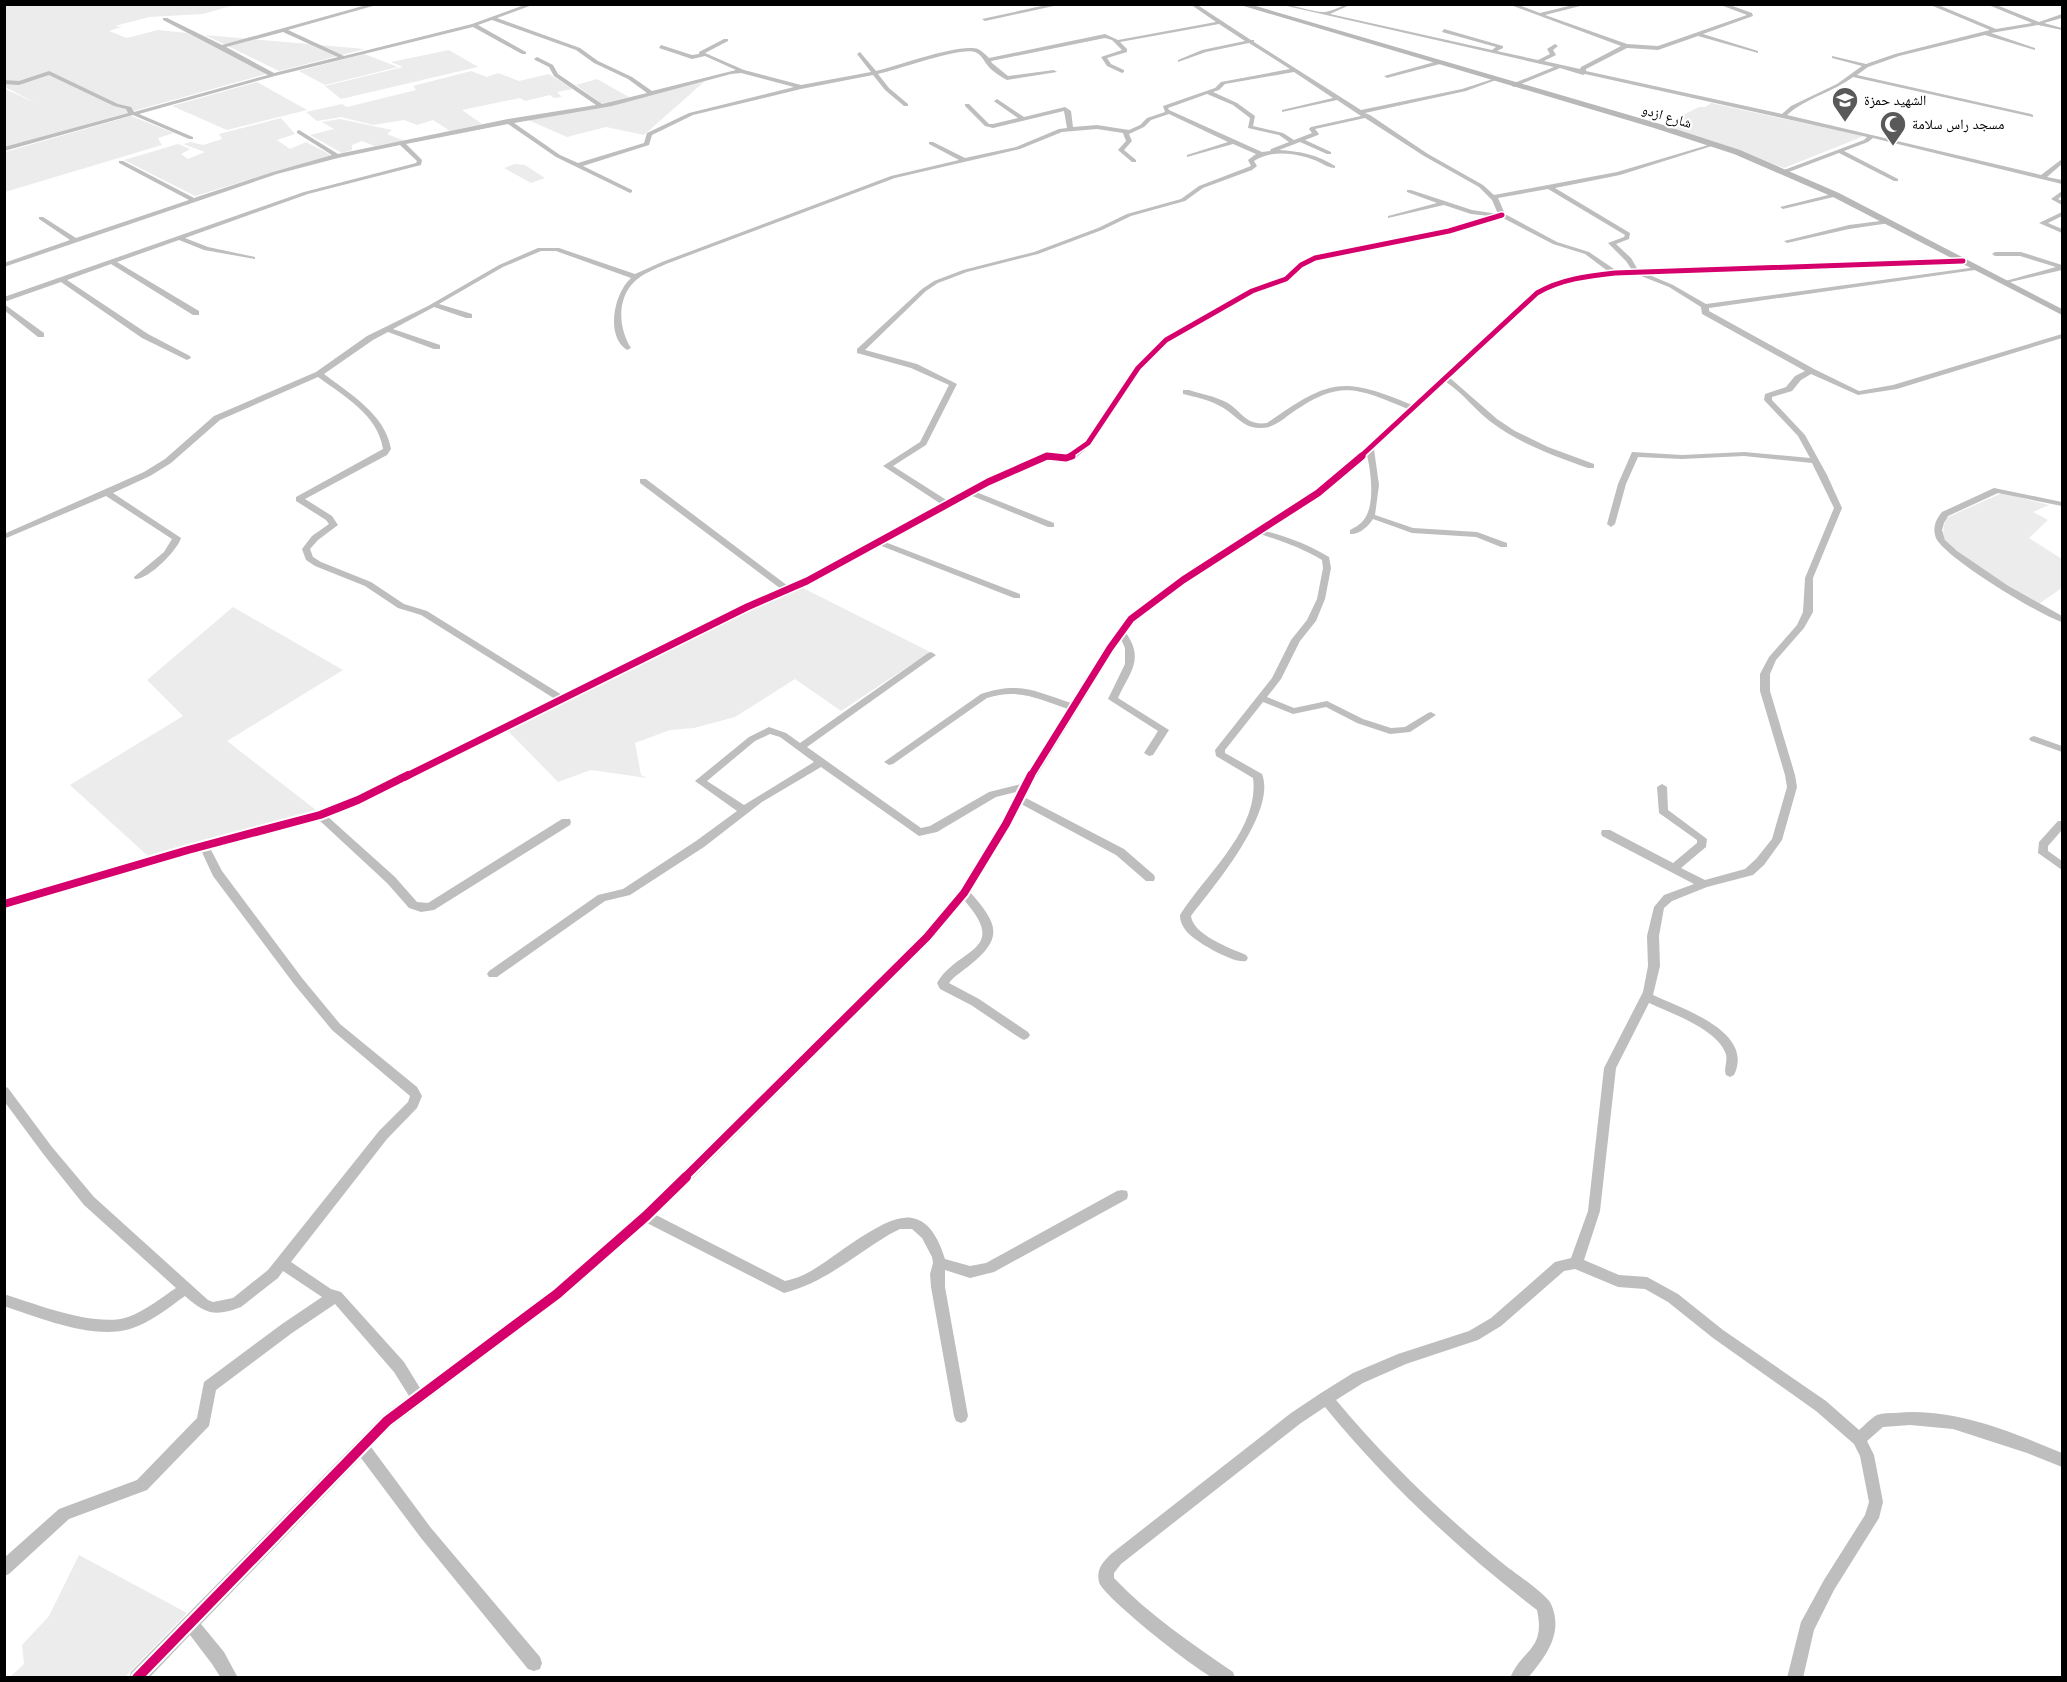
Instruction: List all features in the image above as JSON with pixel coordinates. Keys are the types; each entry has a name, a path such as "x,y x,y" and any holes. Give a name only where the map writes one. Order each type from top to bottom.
{"street":[{"path":"221,47 378,4"},
{"path":"4,149 273,75 474,25 533,4"},
{"path":"985,19 1061,4"},
{"path":"1192,4 1426,155 1481,186 1494,197 1499,216"},
{"name":"شارع ازدو","path":"1240,4 1713,144 1786,171 2062,312"},
{"path":"1280,4 1872,136 2062,182"},
{"path":"1324,14 1350,4"},
{"path":"1510,4 1626,46 1655,48 1750,16 1750,14 1720,4"},
{"path":"1537,15 1586,4"},
{"path":"1930,4 1995,30"},
{"path":"1988,4 2062,29"},
{"path":"1783,116 1793,107 1854,76 1866,66 1897,55 1995,30 2040,23 2062,16"},
{"path":"165,19 273,75"},
{"path":"494,19 578,49 596,62 630,78 651,93"},
{"path":"988,60 1105,36 1118,41 1222,22"},
{"path":"474,25 524,53"},
{"path":"283,30 342,57"},
{"path":"1444,31 1501,47 1492,51"},
{"path":"1985,33 2032,49"},
{"path":"1697,34 1756,52"},
{"path":"704,55 702,52 726,40"},
{"path":"1118,41 1125,51 1104,57 1109,65 1122,71"},
{"path":"1180,61 1204,51 1252,41"},
{"path":"1538,62 1553,55 1550,49 1555,46"},
{"path":"1583,73 1583,68 1626,46"},
{"path":"661,47 692,57 704,55 741,70 801,87"},
{"path":"579,165 642,146 649,141 649,134 691,114 972,49 978,51 988,60 989,64 1008,78 1054,72"},
{"path":"860,54 887,89 906,105"},
{"path":"1834,57 1866,66"},
{"path":"537,59 551,66 555,75 601,106"},
{"path":"1387,76 1438,63"},
{"path":"1514,85 1558,67"},
{"path":"4,265 193,200 337,156 601,106 741,70"},
{"path":"1260,154 1164,109 1217,89 1223,83 1296,70"},
{"path":"4,82 18,83 49,73 116,105 129,108 133,114 191,138"},
{"path":"1854,76 2031,116"},
{"path":"1361,112 1464,90 1494,79"},
{"path":"1207,93 1235,104 1253,117 1250,127 1281,134 1329,153"},
{"path":"1284,111 1339,98"},
{"path":"997,101 1023,119"},
{"path":"967,105 989,126 1065,109 1068,111 1070,129"},
{"path":"627,348 619,329 620,299 623,291 636,277 664,263 893,177 1018,148 1052,133 1070,129 1097,127 1126,132 1142,126 1149,119 1169,112"},
{"path":"946,504 888,466 923,443 953,384 931,372 860,350 902,309 936,282 965,271 1036,253 1100,229 1129,214 1183,200 1201,187 1250,169 1254,166 1252,158 1260,154 1317,134 1313,128 1368,116"},
{"path":"508,122 558,156 630,191"},
{"path":"299,132 337,156"},
{"path":"1126,132 1129,141 1121,150 1134,161"},
{"path":"1786,171 1866,141 1872,136"},
{"path":"1189,156 1233,142"},
{"path":"4,300 306,193 419,164 420,161 402,143"},
{"path":"931,143 964,160"},
{"path":"1494,197 1618,174 1713,144"},
{"path":"1272,151 1313,159 1333,167"},
{"path":"1839,151 1896,180"},
{"path":"2043,177 2062,161"},
{"path":"121,162 193,200"},
{"path":"1551,188 1628,234 1627,238 1611,243 1621,251 1622,256 1631,263 1636,272 1671,286 1705,306 1975,268"},
{"path":"1409,191 1471,212 1499,216 1555,243 1595,257 1615,273"},
{"path":"2062,193 2054,199 2062,203"},
{"path":"1783,207 1836,195"},
{"path":"1390,217 1444,203"},
{"path":"2062,214 2043,223 2062,231"},
{"path":"4,904 320,815 358,800 807,581 946,504 1041,457 1066,458 1080,451 1088,443 1138,368 1166,340 1252,291 1286,279 1301,265 1328,254 1449,231 1499,216"},
{"path":"41,218 76,241"},
{"path":"1787,241 1849,227 1888,222"},
{"path":"180,238 206,249 253,258"},
{"path":"4,537 107,493 168,461 217,418 319,374 387,329 501,266 540,249 549,247 636,277"},
{"path":"1995,254 2021,254 2062,268"},
{"path":"4,255 14,262"},
{"path":"137,1677 387,1421 557,1294 646,1216 919,945 964,893 1024,787 1131,619 1157,598 1318,493 1545,287 1584,276 1615,273 1963,261"},
{"path":"113,263 196,313"},
{"path":"2004,283 2062,268"},
{"path":"62,280 145,336 187,358"},
{"path":"434,305 469,316"},
{"path":"4,306 41,335"},
{"path":"1705,306 1705,312 1811,371 1851,390 1865,393 1894,387 2062,336"},
{"path":"387,329 437,347"},
{"path":"1576,1263 1594,1211 1610,1068 1647,997 1654,966 1653,936 1659,907 1668,898 1704,884 1749,872 1777,840 1792,787 1765,691 1765,674 1772,659 1801,626 1808,612 1809,578 1836,516 1835,502 1815,461 1793,424 1768,400 1768,396 1789,389 1798,378 1811,371"},
{"path":"319,374 371,416 382,433 387,449 384,453 299,499 329,518 334,525 306,549 309,558 318,564 368,584 401,606 424,613 562,699"},
{"path":"1445,378 1460,387 1501,426 1562,455 1592,466"},
{"path":"1186,392 1225,405 1244,423 1263,427 1315,394 1340,386 1365,389 1413,408"},
{"path":"1353,532 1365,524 1371,516 1376,478 1370,448"},
{"path":"1611,524 1622,484 1635,454 1682,457 1744,454 1815,461"},
{"path":"643,481 787,589"},
{"path":"2062,504 1997,490 1945,514 1941,518 1938,531 1941,540 1949,549 2008,590 2062,619"},
{"path":"970,492 1051,525"},
{"path":"107,493 177,538 177,543 171,550 138,577"},
{"path":"1371,516 1412,530 1477,535 1504,545"},
{"path":"1242,958 1198,936 1188,928 1184,921 1185,915 1224,866 1256,811 1260,782 1258,776 1220,754 1220,750 1276,679 1296,640 1311,621 1321,599 1327,568 1326,559 1310,549 1261,532"},
{"path":"878,542 1017,596"},
{"path":"1121,633 1128,641 1131,650 1124,682 1113,699 1164,730 1149,753"},
{"path":"801,747 931,655"},
{"path":"889,762 984,696 1000,689 1021,689 1073,708"},
{"path":"1261,698 1293,711 1327,704 1360,721 1390,731 1407,730 1431,716"},
{"path":"745,811 700,781 765,731 774,731 783,735 920,831 933,829 993,794 1024,787"},
{"path":"2034,739 2062,749"},
{"path":"493,974 602,898 626,891 822,762"},
{"path":"1662,787 1663,811 1702,839 1702,844 1674,868"},
{"path":"1019,798 1120,852 1150,879"},
{"path":"320,815 391,880 413,905 421,908 430,907 566,822"},
{"path":"2062,824 2043,845 2043,853 2062,866"},
{"path":"1606,834 1704,884"},
{"path":"7,1098 89,1201 203,1304 213,1308 236,1303 273,1274 383,1135 413,1105 416,1096 413,1090 336,1027 298,981 217,873 204,846"},
{"path":"964,893 989,925 990,936 984,945 943,982 945,986 988,1010 1024,1035"},
{"path":"1647,997 1710,1028 1722,1037 1731,1049 1734,1059 1730,1072"},
{"path":"940,1263 970,1272 988,1268 1122,1195"},
{"path":"646,1216 784,1287 796,1286 868,1241 904,1222 920,1227 930,1240 940,1263 937,1274 938,1287 961,1416"},
{"path":"282,1263 336,1296 399,1367 418,1397"},
{"path":"1227,1677 1151,1624 1125,1602 1106,1581 1106,1570 1116,1558 1296,1418 1326,1398 1358,1378 1403,1358 1473,1336 1496,1322 1560,1266 1576,1263 1618,1281 1647,1283 1673,1298 1718,1334 1821,1406 1860,1439 1867,1455 1876,1502 1872,1518 1829,1585 1807,1629 1795,1677"},
{"path":"4,1300 56,1316 107,1327 130,1323 186,1288"},
{"path":"4,1569 64,1514 142,1485 204,1421 209,1387 297,1320 336,1296"},
{"path":"1326,1398 1359,1439 1423,1504 1483,1559 1544,1606 1548,1634 1543,1647 1518,1677"},
{"path":"1860,1439 1880,1421 1910,1418 1953,1422 2028,1446 2062,1460"},
{"path":"362,1447 426,1533 534,1663"},
{"path":"190,1623 230,1677"}],"shaded area":[{"path":"5,5 234,5 203,14 149,17 115,26 121,27 109,31 127,38 158,30 187,33 266,74 5,147 5,89 36,103 5,87"},
{"path":"205,35 365,49 279,71"},
{"path":"449,50 478,67 341,99 325,86 403,67 391,62"},
{"path":"364,54 398,67 325,85 299,71"},
{"path":"471,71 487,77 498,73 519,81 549,74 573,89 557,92 562,97 554,98 550,95 525,101 520,98 462,110 482,124 450,131 433,120 417,125 404,120 373,125 341,117 317,121 306,112 342,104 347,107 416,90 413,86"},
{"path":"597,79 629,97 602,104 576,85"},
{"path":"705,81 644,135 606,127 567,137 528,120 621,103"},
{"path":"257,82 307,110 227,130 172,106"},
{"path":"1711,103 1864,136 1784,168 1715,142 1661,126"},
{"path":"131,116 174,133 158,138 162,145 5,192 5,152"},
{"path":"281,118 295,134 277,140 290,149 306,142 331,155 195,196 124,160 178,144 190,149 181,154 188,159 205,152 183,144 191,142 203,145 222,139 219,134"},
{"path":"340,119 392,130 387,134 405,141 374,146 362,141 352,145 352,150 342,153 310,135 334,129 322,122"},
{"path":"515,164 525,165 545,178 531,183 504,168"},
{"path":"2002,493 2049,505 2033,512 2048,520 2029,538 2062,559 2062,588 2040,603 1974,565 1952,548 1944,538 1946,518"},
{"path":"799,586 930,652 841,711 795,679 735,717 694,728 670,730 635,743 641,775 647,778 591,770 558,782 507,730"},
{"path":"233,607 343,670 227,741 316,810 149,857 70,785 183,716 147,680"},
{"path":"79,1555 187,1613 125,1677 10,1677 24,1664 22,1645 49,1616"}],"cycle path":[{"path":"4,904 188,850 320,815 358,800 747,607 807,581 988,482 1047,456 1066,458 1074,455 1088,443 1138,368 1166,340 1252,291 1286,279 1301,265 1315,258 1449,231 1502,215"},
{"path":"137,1678 387,1421 557,1294 646,1216 927,937 964,893 1006,824 1024,787 1110,648 1131,619 1183,580 1318,493 1355,462 1537,293 1564,281 1615,273 1963,261"}],"place":[{"name":"الشهيد حمزة","path":"1845,123"},
{"name":"مسجد راس سلامة","path":"1893,147"}]}
